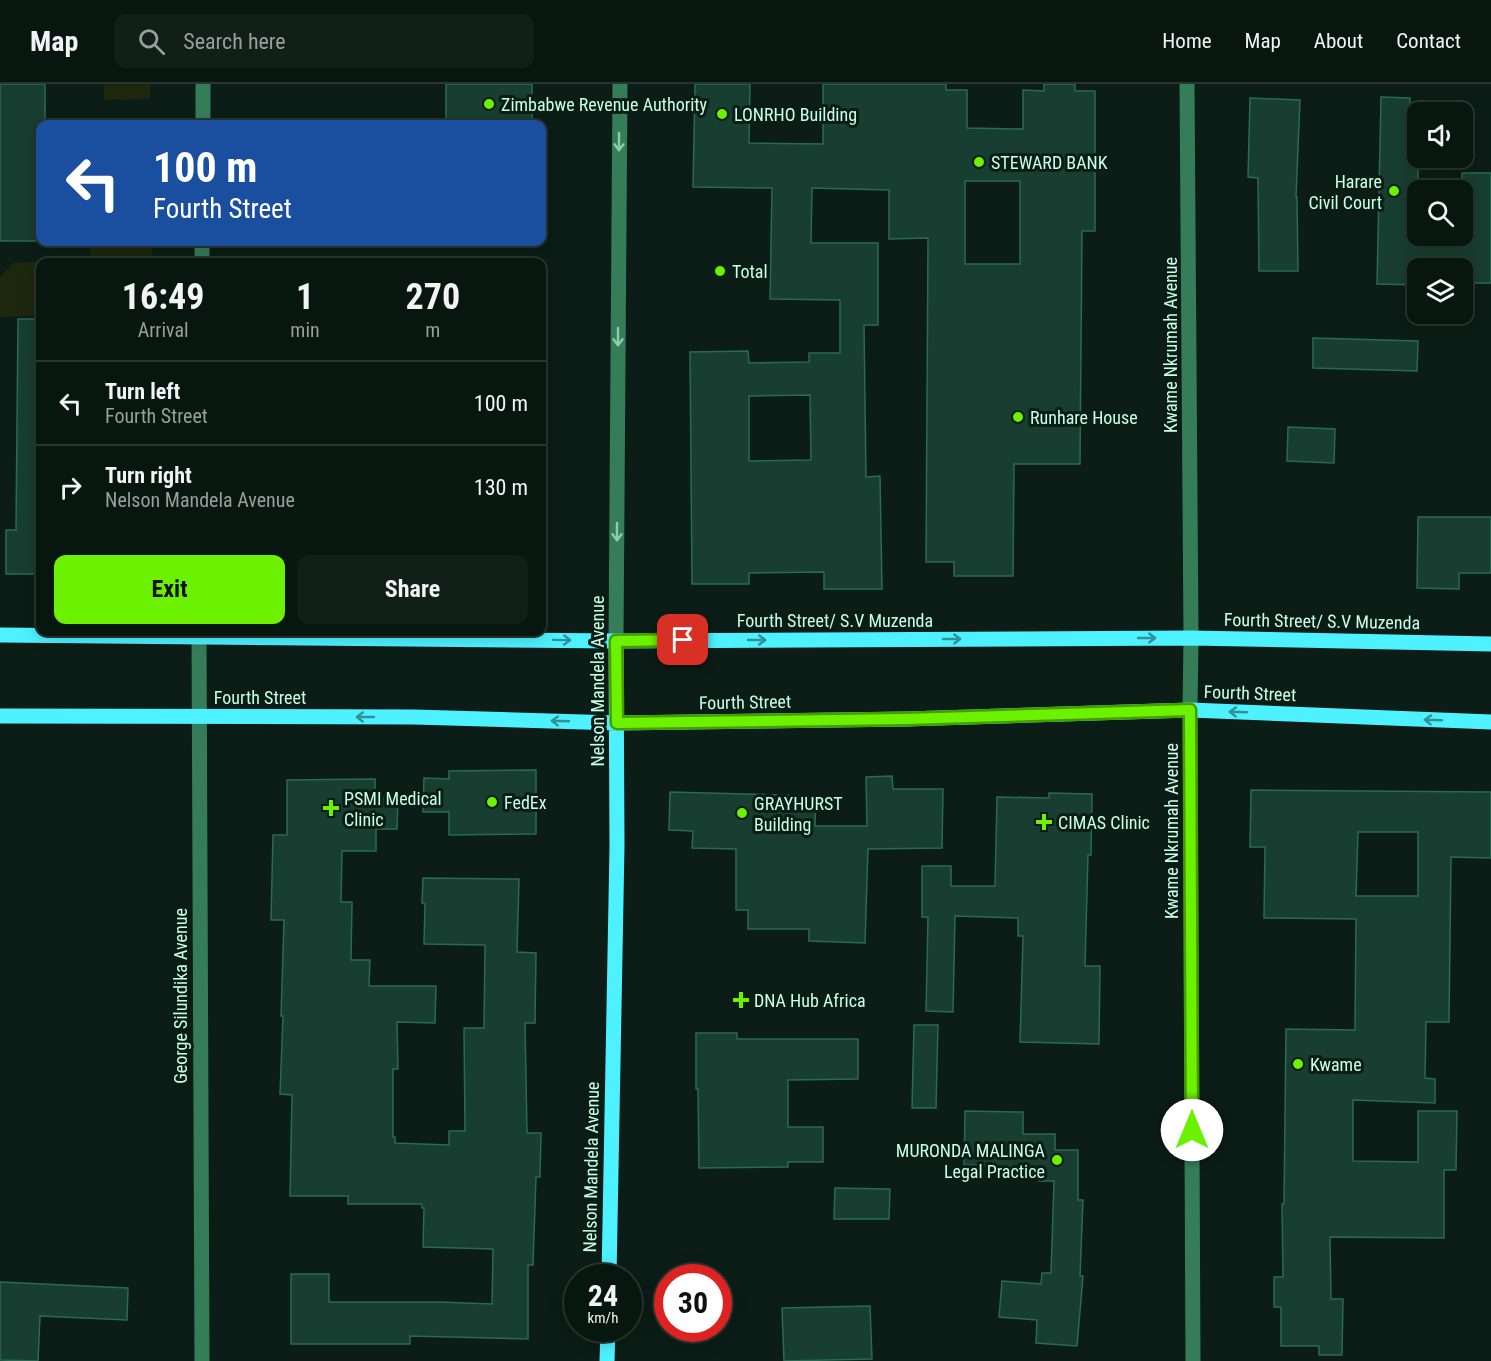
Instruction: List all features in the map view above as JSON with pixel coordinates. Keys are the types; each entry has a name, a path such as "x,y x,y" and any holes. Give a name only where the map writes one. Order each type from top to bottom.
{"main road":[{"name":"Fourth Street/ S.V Muzenda","path":"0,635 36,635"},
{"name":"Fourth Street/ S.V Muzenda","path":"318,636 616,641 1191,638 1491,644"},
{"name":"Nelson Mandela Avenue","path":"609,1264 616,857 616,641"},
{"name":"Fourth Street","path":"0,716 414,717 617,723 906,719 1190,710 1491,722"},
{"path":"607,1361 608,1342"}],"street":[{"path":"203,84 203,120"},
{"name":"Nelson Mandela Avenue","path":"616,641 620,84"},
{"name":"Kwame Nkrumah Avenue","path":"1187,84 1193,1361"},
{"name":"George Silundika Avenue","path":"199,636 202,1361"}],"green space":[{"path":"104,84 150,84 150,99 104,100"},
{"path":"90,246 152,246 152,258 89,258"},
{"path":"36,261 36,316 0,317 0,278 13,263"}],"building":[{"path":"0,84 45,84 45,120 36,120 36,241 0,241"},
{"name":"Zimbabwe Revenue Authority","path":"446,84 532,84 532,120 446,120"},
{"path":"695,84 750,84 749,143 823,144 823,84 946,84 946,90 967,90 967,128 1023,129 1023,90 1044,91 1044,84 1075,84 1075,91 1095,91 1095,231 1082,231 1080,464 1014,464 1013,576 954,576 954,562 926,562 928,238 889,239 889,190 812,188 811,243 878,243 878,325 864,325 866,477 880,476 882,589 824,589 824,572 749,573 749,584 692,584 690,352 748,351 749,363 809,362 809,353 840,353 840,300 770,299 772,188 693,187","holes":["965,181 1020,181 1020,264 965,264","810,395 811,460 749,461 749,396"]},
{"name":"Harare Civil Court","path":"1381,97 1410,98 1410,102 1407,102 1407,168 1418,168 1418,180 1407,180 1407,246 1473,246 1473,180 1462,180 1462,173 1491,173 1491,283 1473,283 1473,258 1407,258 1407,285 1377,284"},
{"path":"1250,98 1300,100 1296,197 1298,271 1259,271 1258,178 1248,177"},
{"path":"18,319 36,319 36,574 6,574 6,530 16,530"},
{"path":"1313,338 1418,341 1417,371 1313,368"},
{"path":"1288,427 1335,429 1334,463 1287,461"},
{"path":"1418,517 1491,517 1491,573 1459,573 1459,589 1417,588"},
{"name":"FedEx","path":"536,770 536,834 449,835 449,812 423,812 424,778 449,779 449,771"},
{"path":"892,776 893,789 943,789 942,848 868,849 865,943 809,941 809,929 748,929 748,910 736,910 736,849 692,848 693,831 669,830 670,792 816,796 815,826 867,826 866,777"},
{"path":"375,779 375,798 398,799 397,829 376,829 376,851 342,851 341,902 352,902 351,960 370,960 369,986 436,986 435,1023 397,1022 398,1069 393,1069 393,1137 395,1137 395,1143 449,1145 449,1131 465,1131 464,1028 484,1028 485,945 424,944 423,878 519,879 517,952 536,953 535,1023 525,1023 527,1133 541,1133 540,1177 536,1177 533,1265 528,1265 528,1339 410,1336 410,1344 291,1344 291,1274 329,1274 329,1302 492,1304 493,1249 423,1247 424,1208 422,1204 348,1204 348,1196 290,1196 292,1095 280,1094 284,920 271,920 273,835 287,835 287,780"},
{"path":"1251,790 1491,792 1491,858 1451,857 1449,1022 1426,1022 1425,1078 1435,1079 1435,1103 1353,1100 1353,1161 1418,1162 1418,1111 1457,1111 1456,1170 1444,1170 1444,1238 1330,1237 1331,1299 1343,1299 1342,1355 1319,1355 1319,1346 1281,1346 1281,1307 1274,1307 1274,1277 1283,1277 1282,1204 1284,1204 1286,1029 1355,1030 1356,919 1264,918 1265,847 1250,847","holes":["1358,832 1418,832 1418,896 1356,896"]},
{"path":"1049,793 1092,794 1085,966 1100,966 1099,1044 1020,1042 1023,936 1018,936 1018,918 955,916 953,1012 926,1011 928,917 922,917 922,866 951,866 951,886 995,886 997,797 1049,798"},
{"path":"914,1025 938,1025 936,1108 912,1108"},
{"path":"696,1033 737,1033 737,1039 858,1039 858,1079 788,1080 788,1127 823,1127 823,1162 788,1162 788,1167 699,1168"},
{"path":"965,1111 1023,1112 1023,1134 1055,1134 1055,1150 1078,1150 1078,1200 1083,1200 1080,1276 1083,1276 1077,1346 1036,1343 1037,1320 999,1317 1002,1281 1041,1284 1042,1273 1051,1273 1054,1181 1039,1181 1039,1167 964,1165"},
{"path":"835,1188 890,1189 889,1219 834,1219"},
{"path":"0,1282 128,1288 127,1320 40,1316 38,1361 0,1360"},
{"path":"870,1306 872,1359 784,1361 782,1308"}],"place":[{"name":"Zimbabwe Revenue Authority","path":"489,104"},
{"name":"LONRHO Building","path":"722,114"},
{"name":"STEWARD BANK","path":"979,162"},
{"name":"Harare Civil Court","path":"1394,191"},
{"name":"Total","path":"720,271"},
{"name":"Runhare House","path":"1018,417"},
{"name":"FedEx","path":"492,802"},
{"name":"PSMI Medical Clinic","path":"331,808"},
{"name":"GRAYHURST Building","path":"742,813"},
{"name":"CIMAS Clinic","path":"1044,822"},
{"name":"DNA Hub Africa","path":"741,1000"},
{"name":"Kwame","path":"1298,1064"},
{"name":"MURONDA MALINGA Legal Practice","path":"1057,1160"}],"route":[{"path":"683,640 616,641 617,723 906,719 1190,710 1192,1130"}]}
